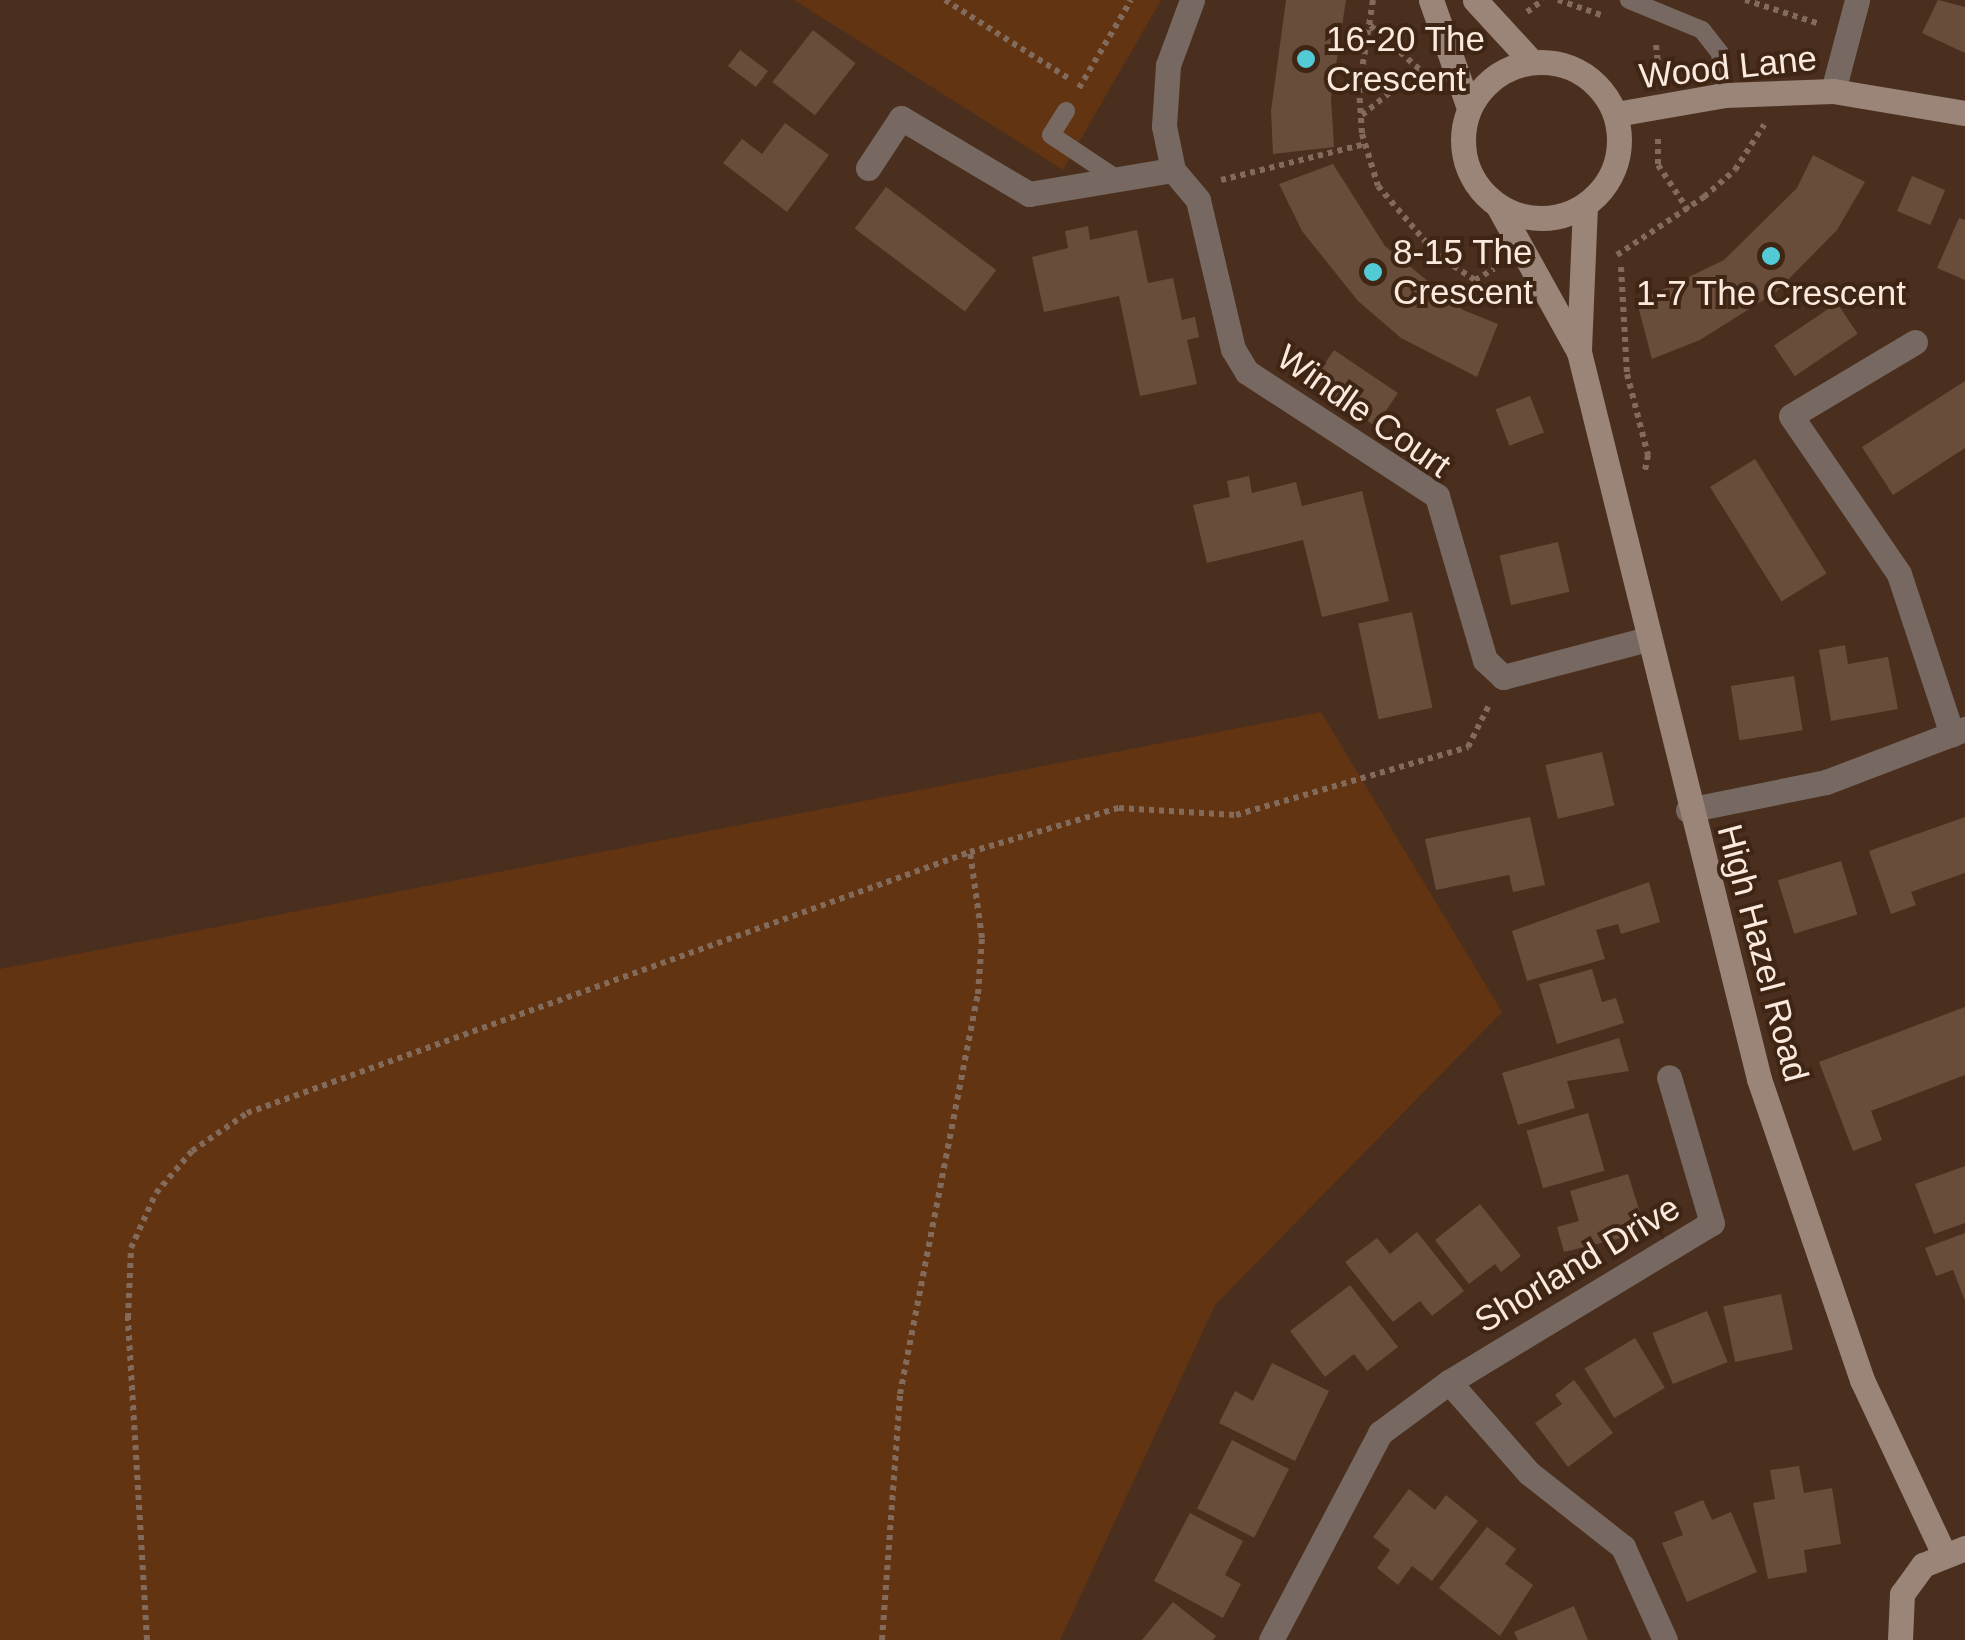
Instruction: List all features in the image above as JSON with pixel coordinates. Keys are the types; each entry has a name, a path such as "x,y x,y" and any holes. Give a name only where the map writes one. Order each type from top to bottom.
{"main road":[{"path":"1431,0 1469,108 1466,163 1498,206 1542,218 1585,206 1616,166 1616,114 1583,73 1531,61 1505,69 1469,108"},
{"path":"1475,0 1531,61"},
{"name":"Wood Lane","path":"1616,114 1725,95 1833,90 1965,113"},
{"name":"High Hazel Road","path":"1498,206 1580,352"},
{"name":"High Hazel Road","path":"1585,206 1580,352 1688,810 1759,1079 1862,1380 1954,1550"},
{"path":"1895,1638 1902,1594 1923,1564 1954,1550"}],"street":[{"name":"Windle Court","path":"1192,0 1168,64 1164,126 1180,179 1198,200 1233,349 1247,372 1437,496 1485,660 1503,677"},
{"path":"1833,90 1857,0"},
{"path":"868,168 901,118 1028,194 1117,179 1180,179"},
{"path":"1688,810 1826,782 1958,731 1899,574 1791,416 1915,342"},
{"path":"1503,677 1648,639"},
{"name":"Shorland Drive","path":"1271,1640 1380,1432 1449,1382 1712,1223 1669,1077"},
{"path":"1449,1382 1529,1473 1623,1547 1666,1640"}],"lane":[{"path":"1630,0 1702,30 1720,53 1725,95"},
{"path":"1066,111 1051,135 1117,179"}],"path":[{"path":"945,0 1080,86"},
{"path":"1066,111 1131,0"},
{"path":"1372,0 1361,116 1378,186 1437,254 1475,280 1500,266"},
{"path":"1745,0 1848,30"},
{"path":"1361,116 1419,69 1370,26"},
{"path":"1602,252 1620,256 1735,170 1765,133 1763,94"},
{"path":"1180,179 1365,144"},
{"path":"1612,488 1642,486 1648,454 1627,374 1620,256"},
{"path":"147,1640 128,1318 131,1248 156,1193 192,1151 247,1113 970,852 1120,808 1236,815 1468,747 1503,677"},
{"path":"882,1640 900,1394 978,994 982,938 970,852"}],"shaded area":[{"path":"794,0 1161,0 1063,170"},
{"path":"1321,712 1502,1012 1215,1305 1060,1640 0,1640 0,969"}],"building":[{"name":"16-20 The Crescent","path":"1286,0 1346,0 1331,98 1334,147 1273,154 1271,111"},
{"path":"1938,0 1965,7 1965,53 1922,33"},
{"path":"813,30 856,63 815,115 772,82"},
{"path":"740,50 768,71 756,87 728,66"},
{"path":"785,123 829,155 787,212 723,163 742,139 762,154"},
{"name":"1-7 The Crescent","path":"1813,155 1865,182 1837,230 1776,292 1700,340 1652,359 1637,302 1724,260 1797,188"},
{"name":"8-15 The Crescent","path":"1333,164 1385,246 1463,310 1498,324 1477,377 1401,338 1358,301 1302,231 1279,184"},
{"path":"1912,176 1945,190 1930,225 1897,211"},
{"path":"886,187 996,270 965,312 855,229"},
{"path":"1959,218 1965,220 1965,280 1937,268"},
{"path":"1088,226 1090,240 1137,230 1148,283 1173,278 1182,320 1195,317 1199,337 1187,340 1197,384 1140,396 1119,296 1044,312 1032,257 1068,248 1065,231"},
{"path":"1837,303 1858,334 1795,376 1774,345"},
{"path":"1334,350 1398,393 1375,426 1312,383"},
{"path":"1965,381 1965,448 1893,495 1862,447"},
{"path":"1530,396 1544,432 1509,446 1495,409"},
{"path":"1755,459 1827,573 1782,602 1710,487"},
{"path":"1249,476 1252,493 1296,482 1302,506 1362,491 1389,601 1322,617 1303,540 1207,563 1193,505 1230,497 1227,481"},
{"path":"1558,542 1569,592 1511,605 1500,555"},
{"path":"1412,612 1432,708 1379,719 1358,623"},
{"path":"1845,645 1848,664 1888,657 1898,709 1831,721 1819,650"},
{"path":"1794,676 1803,730 1739,740 1731,686"},
{"path":"1602,752 1614,806 1558,819 1545,765"},
{"path":"1530,817 1545,885 1513,892 1509,875 1436,890 1425,839"},
{"path":"1965,817 1965,873 1911,892 1916,905 1891,914 1869,851"},
{"path":"1841,861 1857,915 1794,934 1778,880"},
{"path":"1649,882 1660,922 1621,934 1618,924 1596,930 1605,959 1527,981 1512,931"},
{"path":"1592,969 1602,1002 1616,998 1624,1023 1557,1044 1539,984"},
{"path":"1965,1007 1965,1075 1871,1111 1882,1140 1853,1151 1819,1062"},
{"path":"1619,1038 1629,1071 1567,1081 1575,1108 1518,1125 1502,1073"},
{"path":"1588,1113 1605,1171 1543,1188 1526,1131"},
{"path":"1965,1166 1965,1223 1934,1234 1915,1184"},
{"path":"1628,1174 1646,1232 1564,1252 1557,1227 1579,1221 1570,1191"},
{"path":"1480,1204 1521,1256 1501,1272 1495,1264 1469,1284 1435,1240"},
{"path":"1417,1232 1464,1291 1432,1316 1420,1301 1393,1322 1345,1262 1377,1238 1390,1254"},
{"path":"1965,1233 1965,1301 1953,1270 1936,1276 1925,1248"},
{"path":"1350,1285 1398,1347 1367,1371 1354,1354 1325,1377 1290,1331"},
{"path":"1781,1294 1793,1350 1735,1362 1723,1306"},
{"path":"1707,1311 1728,1362 1673,1384 1652,1333"},
{"path":"1635,1338 1665,1388 1614,1418 1584,1368"},
{"path":"1272,1363 1329,1391 1295,1461 1219,1423 1235,1391 1253,1401"},
{"path":"1574,1380 1613,1433 1568,1467 1535,1423 1562,1404 1555,1395"},
{"path":"1232,1440 1289,1469 1254,1538 1197,1509"},
{"path":"1799,1466 1804,1493 1832,1488 1841,1544 1804,1550 1807,1572 1768,1579 1753,1503 1775,1499 1770,1470"},
{"path":"1409,1489 1435,1510 1446,1495 1478,1521 1432,1581 1412,1566 1398,1585 1377,1568 1390,1550 1373,1537"},
{"path":"1703,1500 1712,1520 1731,1512 1757,1572 1687,1602 1662,1543 1683,1535 1674,1512"},
{"path":"1190,1513 1243,1541 1225,1575 1241,1584 1223,1618 1154,1581"},
{"path":"1487,1527 1516,1549 1505,1564 1533,1585 1500,1636 1439,1588"},
{"path":"1173,1602 1216,1636 1213,1640 1142,1640"},
{"path":"1574,1606 1588,1640 1518,1640 1514,1632"}],"place":[{"name":"16-20 The Crescent","path":"1306,59"},
{"name":"1-7 The Crescent","path":"1771,256"},
{"name":"8-15 The Crescent","path":"1373,272"}]}
